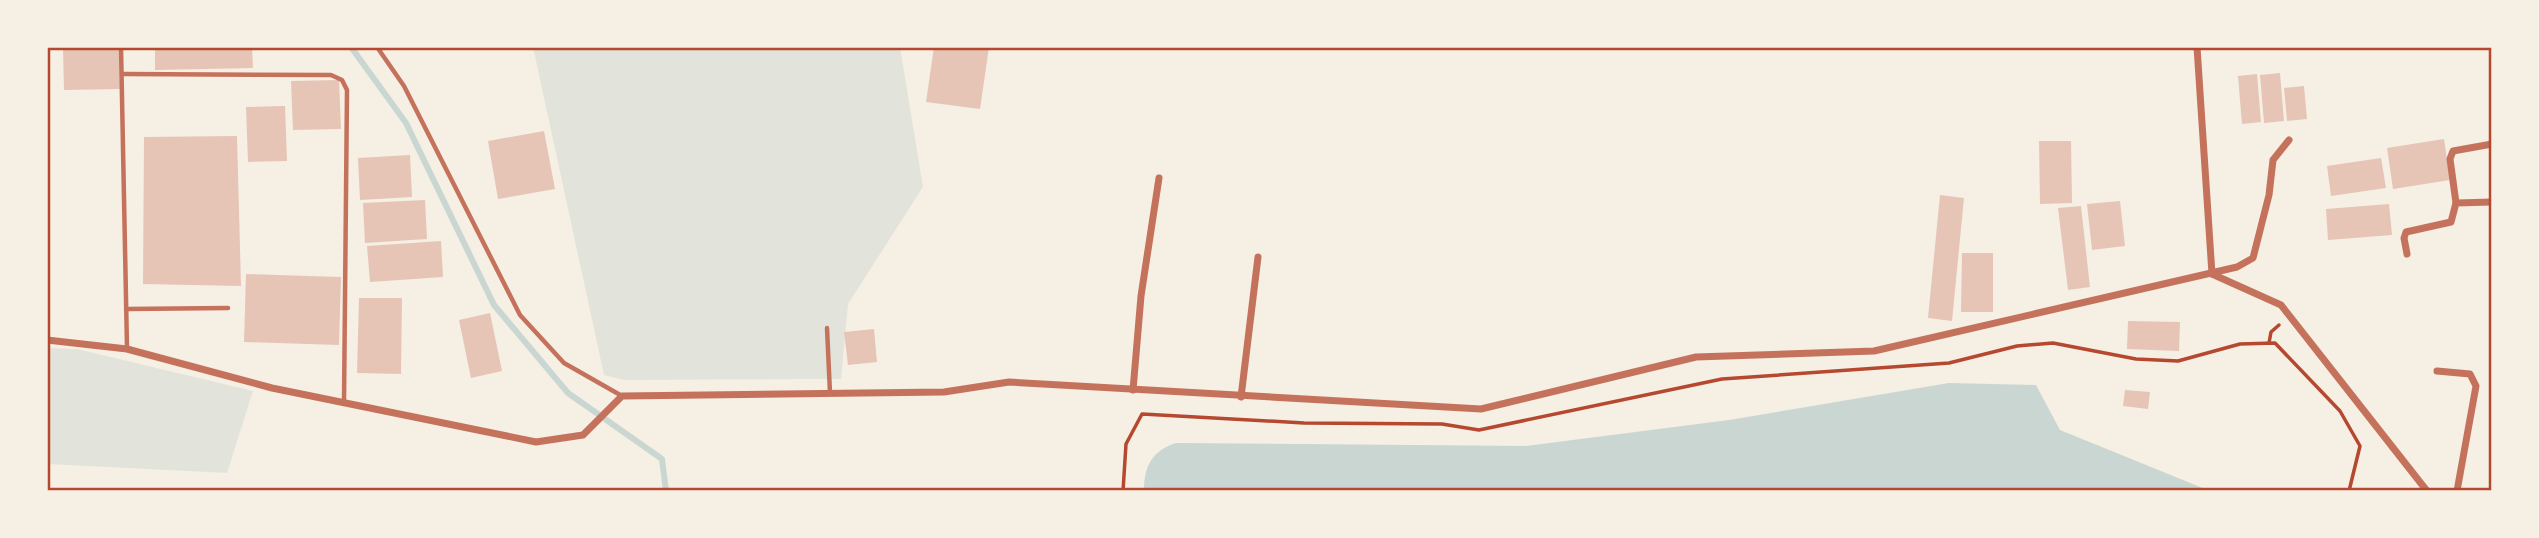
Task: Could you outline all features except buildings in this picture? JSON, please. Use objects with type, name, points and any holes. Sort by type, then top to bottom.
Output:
[{"type":"street","points":[[2197,47],[2214,265],[2212,274]]},
{"type":"street","points":[[47,340],[127,349],[272,388],[536,442],[583,435],[622,396],[944,392],[1009,382],[1481,410],[1696,357],[1874,351],[2237,267],[2253,258],[2269,195],[2273,160],[2289,140]]},
{"type":"street","points":[[2407,254],[2403,238],[2406,232],[2451,222],[2456,203],[2449,159],[2453,151],[2492,144]]},
{"type":"street","points":[[1133,390],[1141,296],[1159,178]]},
{"type":"street","points":[[2456,203],[2492,202]]},
{"type":"street","points":[[1241,397],[1258,257]]},
{"type":"street","points":[[2212,274],[2281,305],[2427,491]]},
{"type":"street","points":[[2437,371],[2470,374],[2476,386],[2457,491]]},
{"type":"lane","points":[[121,47],[127,349]]},
{"type":"lane","points":[[377,47],[404,86],[520,315],[564,363],[622,396]]},
{"type":"lane","points":[[122,74],[331,75],[342,79],[347,90],[344,403]]},
{"type":"lane","points":[[126,309],[228,308]]},
{"type":"lane","points":[[827,328],[830,393]]},
{"type":"path","points":[[2269,343],[2271,332],[2290,316]]},
{"type":"path","points":[[1123,491],[1126,444],[1142,414],[1304,423],[1442,424],[1479,430],[1722,379],[1949,363],[2017,346],[2053,343],[2136,359],[2178,361],[2240,344],[2275,343],[2340,411],[2360,446],[2349,491]]},
{"type":"shaded area","points":[[533,47],[900,47],[923,187],[848,304],[841,379],[624,380],[604,375]]},
{"type":"shaded area","points":[[47,348],[77,349],[253,391],[227,473],[47,464]]},
{"type":"shaded area","points":[[1949,383],[2036,385],[2060,430],[2210,491],[1144,491],[1148,467],[1155,455],[1176,443],[1526,446],[1729,420]]},
{"type":"waterway","points":[[351,47],[406,123],[494,305],[568,393],[662,459],[666,491]]}]
